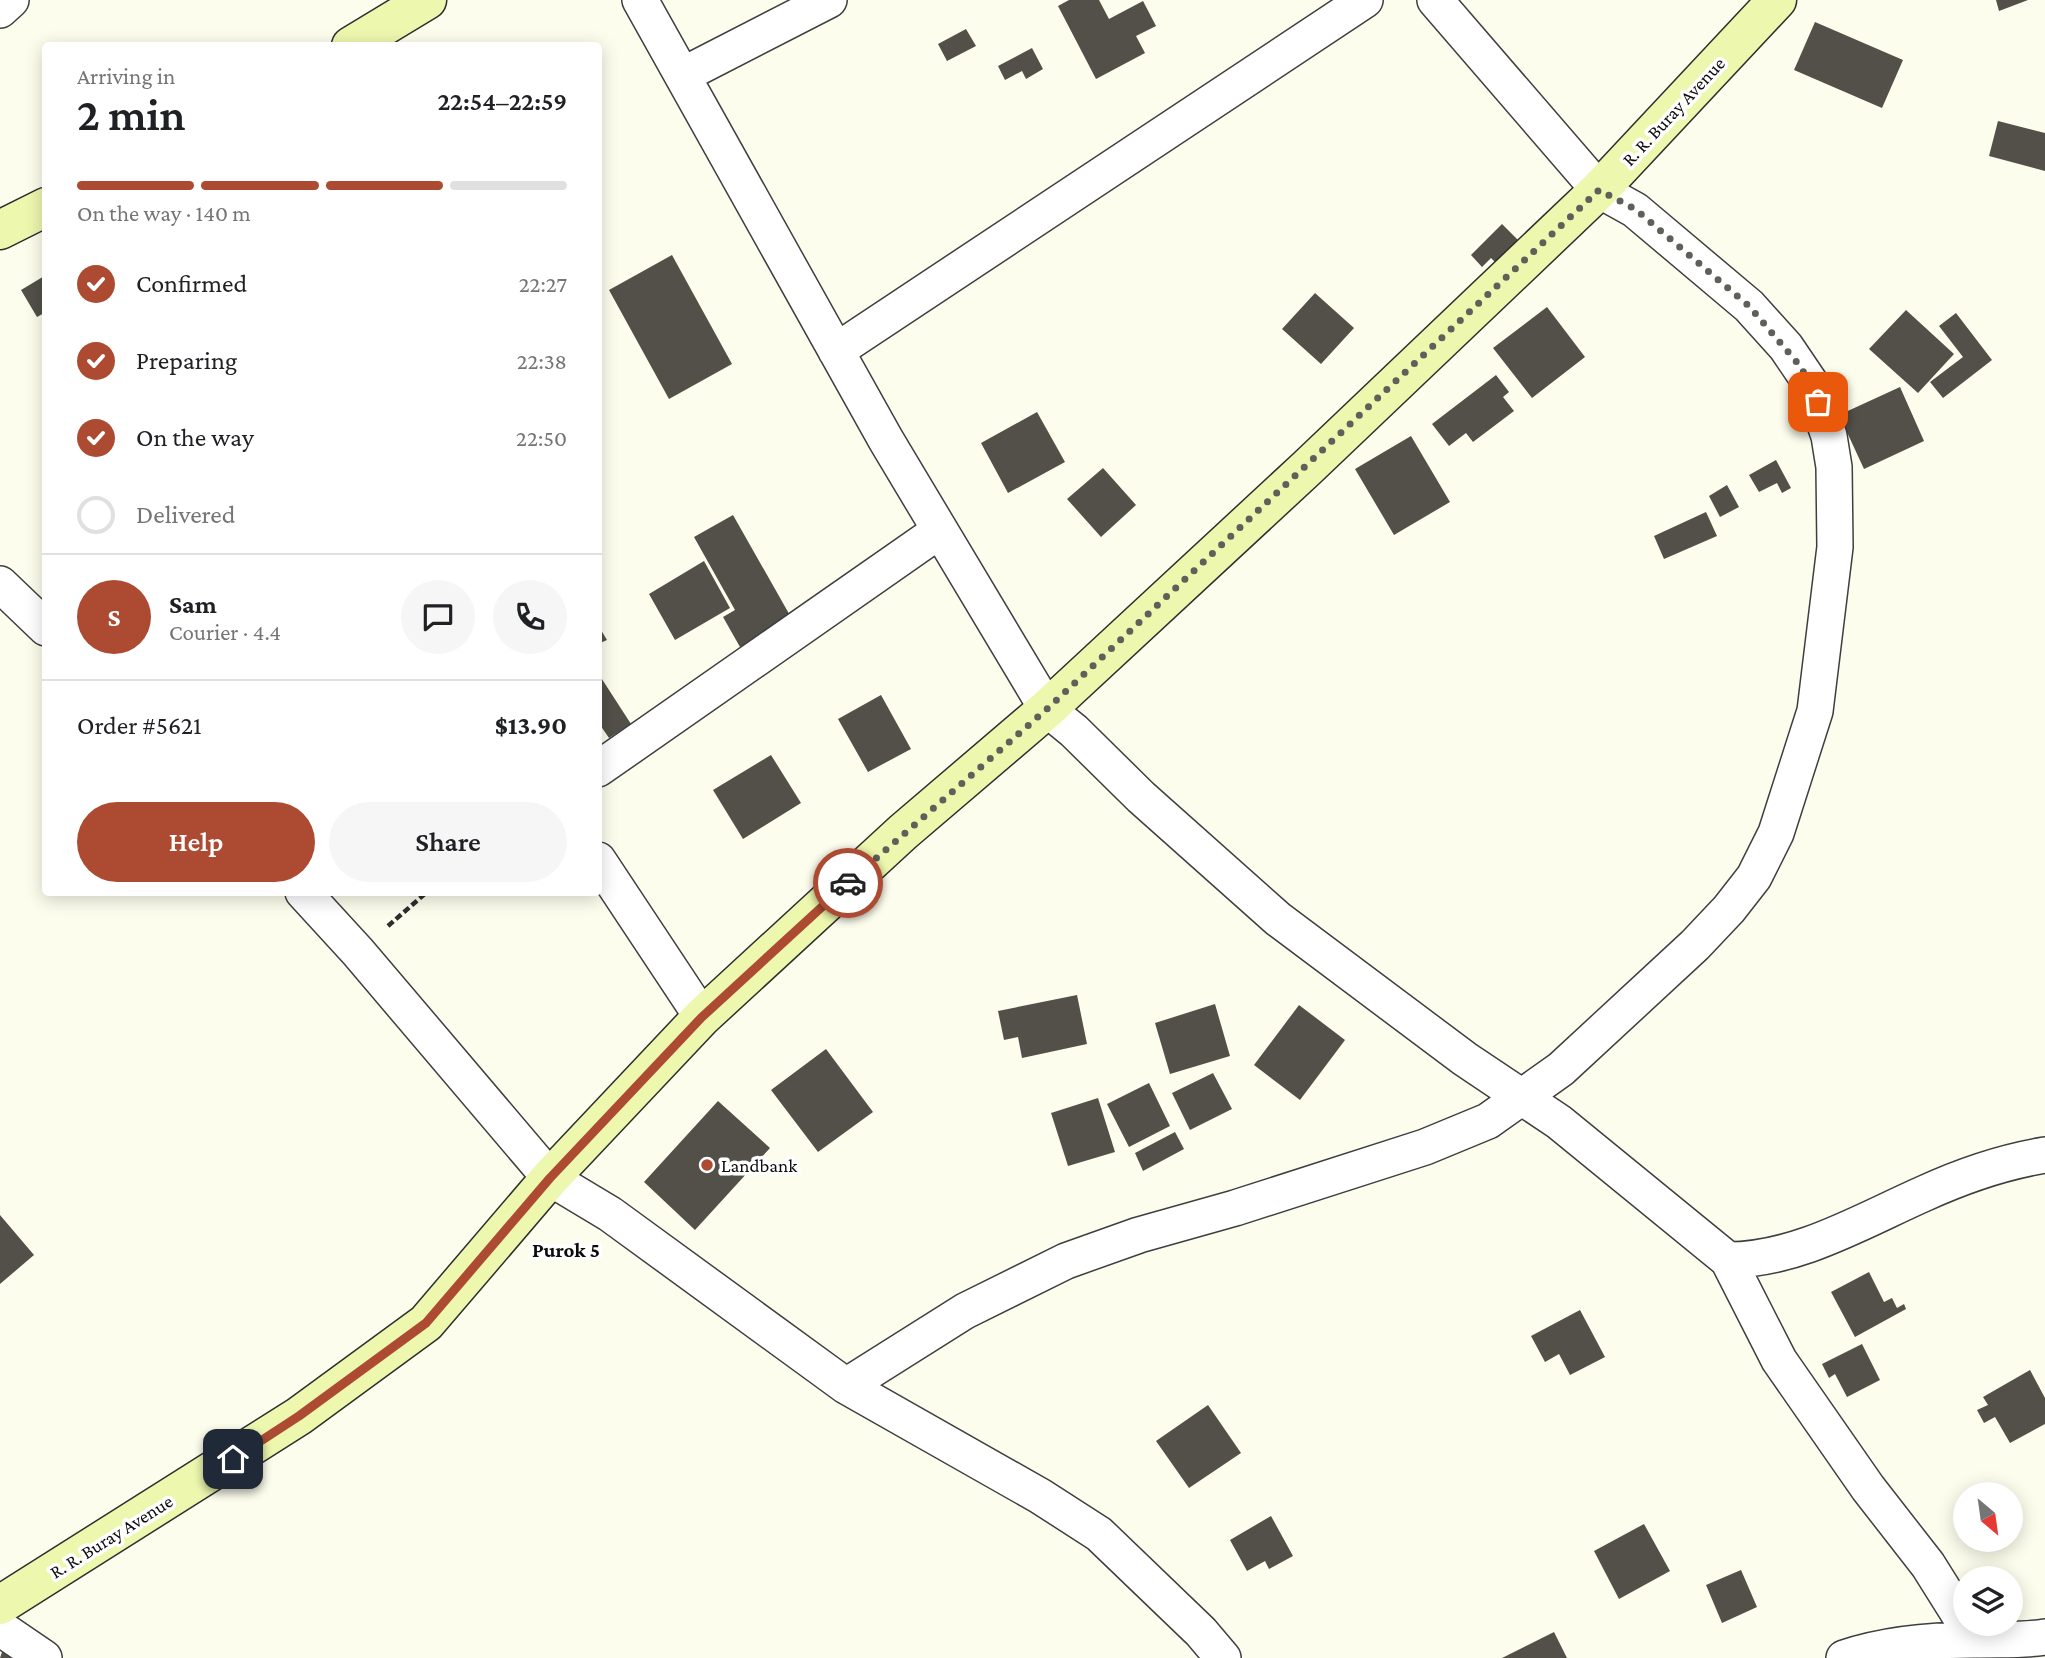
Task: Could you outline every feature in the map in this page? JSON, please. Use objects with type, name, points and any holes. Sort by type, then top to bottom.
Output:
[{"type":"street","points":[[0,10],[11,0]]},
{"type":"street","points":[[358,42],[427,0]]},
{"type":"street","points":[[640,0],[939,531],[1047,709],[1278,919],[1403,1014],[1559,1122],[1727,1260],[1779,1360],[1868,1488],[1928,1565],[1953,1604]]},
{"type":"street","points":[[682,75],[829,0]]},
{"type":"street","points":[[836,351],[1364,0]]},
{"type":"street","points":[[846,1386],[965,1311],[1066,1261],[1139,1235],[1247,1205],[1437,1142],[1488,1121],[1523,1099],[1596,1038],[1695,945],[1754,877],[1776,833],[1815,711],[1835,547],[1834,467],[1829,436],[1811,384],[1801,367],[1749,306],[1635,209],[1599,190],[1435,0]]},
{"type":"street","name":"R. R. Buray Avenue","points":[[0,1605],[299,1416],[426,1323],[550,1178],[702,1017],[903,832],[1047,709],[1599,190],[1777,0]]},
{"type":"street","points":[[0,230],[42,209]]},
{"type":"street","points":[[602,766],[939,531]]},
{"type":"street","points":[[0,584],[42,624]]},
{"type":"street","points":[[602,866],[702,1017]]},
{"type":"street","points":[[307,896],[358,952],[550,1178],[610,1214],[846,1386],[1040,1496],[1099,1534],[1193,1623],[1223,1658]]},
{"type":"street","points":[[1727,1260],[1766,1255],[1824,1239],[1937,1188],[2018,1160],[2045,1155]]},
{"type":"street","points":[[0,1628],[44,1658]]},
{"type":"street","points":[[1844,1658],[1872,1649],[1953,1632]]},
{"type":"street","points":[[1994,1636],[2029,1646]]},
{"type":"path","points":[[358,952],[422,896]]},
{"type":"building","points":[[1069,0],[1099,0],[1109,19],[1143,1],[1156,26],[1136,36],[1145,53],[1096,79],[1058,6]]},
{"type":"building","points":[[1996,0],[2028,0],[1999,11]]},
{"type":"building","points":[[1815,22],[1903,60],[1882,108],[1794,70]]},
{"type":"building","points":[[966,29],[976,46],[947,61],[938,44]]},
{"type":"building","points":[[1032,48],[1043,69],[1026,79],[1022,71],[1005,80],[998,66]]},
{"type":"building","points":[[1998,121],[2045,133],[2045,171],[1989,156]]},
{"type":"building","points":[[1502,224],[1523,245],[1501,268],[1491,258],[1482,267],[1471,255]]},
{"type":"building","points":[[672,255],[732,364],[669,399],[609,290]]},
{"type":"building","points":[[42,277],[42,314],[37,317],[21,290]]},
{"type":"building","points":[[1315,293],[1354,328],[1321,364],[1282,329]]},
{"type":"building","points":[[1547,307],[1585,357],[1532,398],[1493,348]]},
{"type":"building","points":[[1906,310],[1954,354],[1918,393],[1869,349]]},
{"type":"building","points":[[1956,313],[1992,360],[1943,398],[1930,382],[1963,357],[1939,326]]},
{"type":"building","points":[[1496,375],[1509,392],[1503,397],[1514,411],[1473,442],[1466,433],[1449,446],[1432,424]]},
{"type":"building","points":[[1900,387],[1924,441],[1864,469],[1839,415]]},
{"type":"building","points":[[1037,412],[1065,462],[1008,493],[981,443]]},
{"type":"building","points":[[1411,436],[1450,502],[1394,535],[1355,469]]},
{"type":"building","points":[[1776,460],[1791,488],[1782,493],[1777,483],[1759,492],[1749,475]]},
{"type":"building","points":[[1103,468],[1136,505],[1101,537],[1067,499]]},
{"type":"building","points":[[1727,485],[1739,507],[1720,517],[1709,496]]},
{"type":"building","points":[[1706,512],[1717,536],[1664,559],[1654,536]]},
{"type":"building","points":[[733,515],[792,619],[740,647],[723,617],[735,610],[694,537]]},
{"type":"building","points":[[704,561],[730,608],[675,640],[649,594]]},
{"type":"building","points":[[602,679],[631,724],[609,738],[602,728]]},
{"type":"building","points":[[881,695],[911,749],[868,772],[838,719]]},
{"type":"building","points":[[771,755],[801,803],[743,839],[713,790]]},
{"type":"building","points":[[1077,995],[1087,1044],[1022,1058],[1018,1037],[1004,1040],[998,1011]]},
{"type":"building","points":[[1215,1004],[1230,1056],[1170,1074],[1155,1023]]},
{"type":"building","points":[[1299,1005],[1345,1040],[1300,1100],[1254,1065]]},
{"type":"building","points":[[826,1049],[873,1112],[818,1152],[771,1090]]},
{"type":"building","points":[[1213,1073],[1232,1109],[1190,1130],[1172,1093]]},
{"type":"building","points":[[1149,1083],[1170,1126],[1129,1147],[1107,1104]]},
{"type":"building","points":[[1098,1098],[1115,1152],[1068,1166],[1051,1113]]},
{"type":"building","name":"Landbank","points":[[718,1101],[770,1148],[695,1230],[644,1182]]},
{"type":"building","points":[[1175,1132],[1184,1149],[1143,1171],[1135,1153]]},
{"type":"building","points":[[0,1215],[34,1255],[0,1284]]},
{"type":"building","points":[[1869,1272],[1884,1302],[1892,1298],[1897,1308],[1904,1304],[1906,1309],[1855,1337],[1831,1292]]},
{"type":"building","points":[[1580,1310],[1605,1357],[1570,1375],[1559,1354],[1545,1362],[1531,1336]]},
{"type":"building","points":[[1862,1344],[1880,1380],[1847,1397],[1835,1374],[1829,1378],[1822,1364]]},
{"type":"building","points":[[2030,1370],[2045,1398],[2045,1424],[2010,1443],[1995,1417],[1984,1423],[1977,1410],[1988,1405],[1983,1397]]},
{"type":"building","points":[[1208,1405],[1241,1453],[1189,1488],[1156,1441]]},
{"type":"building","points":[[1271,1516],[1293,1556],[1269,1569],[1265,1561],[1247,1571],[1230,1540]]},
{"type":"building","points":[[1644,1524],[1670,1571],[1619,1599],[1594,1551]]},
{"type":"building","points":[[1741,1570],[1757,1607],[1722,1623],[1706,1585]]},
{"type":"building","points":[[1554,1632],[1567,1658],[1502,1658]]},
{"type":"building","points":[[3,1649],[11,1658],[0,1658]]},
{"type":"way so far","points":[[848,883],[903,832],[1047,709],[1307,468],[1599,190],[1635,209],[1749,306],[1776,334],[1801,367],[1818,402]]},
{"type":"place","name":"Landbank","points":[[707,1165]]},
{"type":"district","name":"Purok 5","points":[[566,1250]]},
{"type":"route","points":[[233,1459],[299,1416],[426,1323],[550,1178],[702,1017],[848,883]]}]
